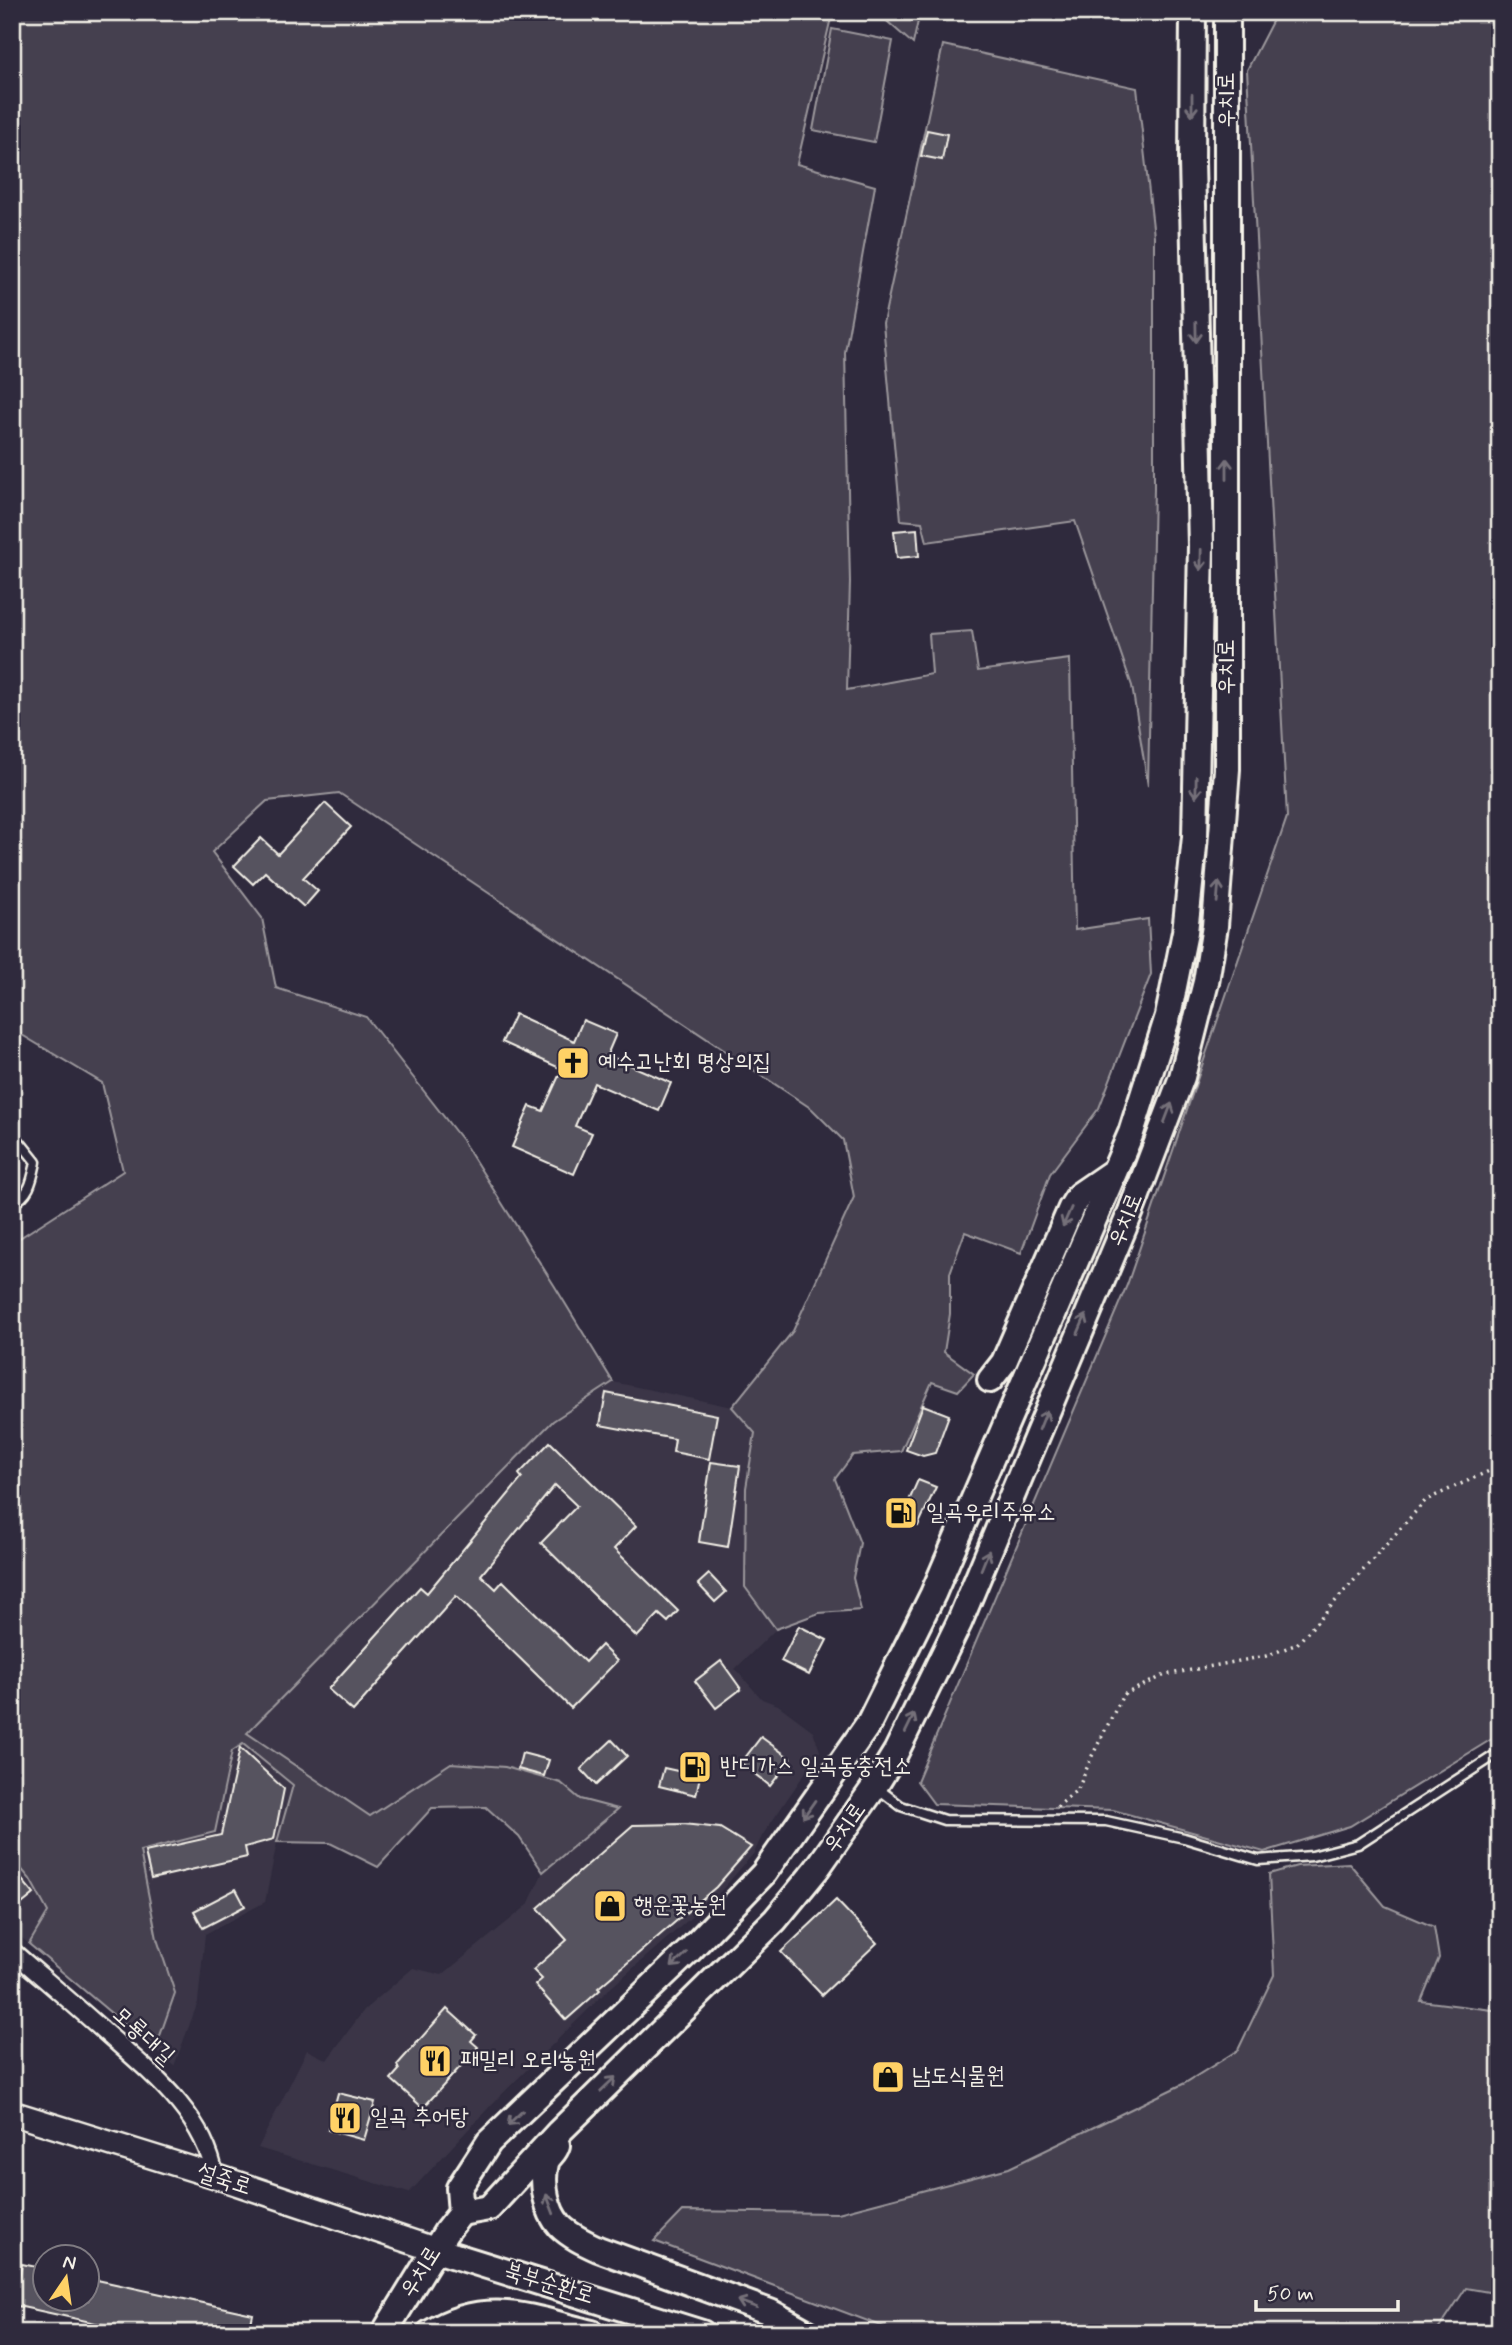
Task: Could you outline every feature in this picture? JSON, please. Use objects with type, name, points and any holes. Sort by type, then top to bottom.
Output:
[{"type":"main road","name":"우치로","points":[[384,2333],[461,2213],[458,2188],[489,2142],[689,1951],[764,1873],[869,1723],[933,1594],[1131,1133],[1168,1016],[1185,932],[1195,837],[1201,546],[1192,162],[1193,12]]},
{"type":"main road","name":"우치로","points":[[461,2213],[489,2208],[559,2132],[775,1920],[816,1870],[896,1752],[959,1623],[1130,1210],[1182,1077],[1206,982],[1215,926],[1227,769],[1227,12]]},
{"type":"main road","points":[[1193,64],[1200,60],[1208,62],[1211,70],[1211,115],[1227,134]]},
{"type":"main road","points":[[990,1380],[1004,1363],[1070,1208],[1079,1195],[1114,1171]]},
{"type":"main road","name":"설죽로","points":[[12,2113],[215,2176],[436,2250]]},
{"type":"main road","points":[[559,2132],[556,2151],[546,2160],[544,2184],[547,2202],[559,2225],[598,2249],[769,2312],[808,2333]]},
{"type":"main road","name":"북부순환로","points":[[436,2250],[702,2333]]},
{"type":"main road","points":[[430,2333],[463,2317],[483,2312],[504,2312],[592,2333]]},
{"type":"street","name":"모룡대길","points":[[12,1951],[167,2089],[192,2120],[208,2148],[215,2176]]},
{"type":"lane","points":[[12,1132],[36,1162],[31,1186],[21,1200],[12,1205]]},
{"type":"lane","points":[[874,1786],[901,1806],[944,1820],[1106,1821],[1184,1838],[1258,1860],[1312,1856],[1358,1844],[1500,1752]]},
{"type":"path","points":[[1040,1821],[1078,1789],[1123,1696],[1165,1675],[1266,1656],[1297,1644],[1426,1500],[1500,1466]]},
{"type":"shaded area","points":[[12,12],[841,12],[830,22],[797,164],[875,186],[845,352],[850,582],[847,690],[932,674],[929,634],[972,631],[978,671],[1070,659],[1075,930],[1148,919],[1151,974],[1099,1108],[1050,1174],[1021,1253],[965,1232],[950,1273],[950,1314],[944,1352],[974,1374],[958,1391],[932,1382],[901,1451],[853,1455],[835,1479],[860,1543],[853,1578],[861,1610],[819,1613],[776,1629],[745,1587],[746,1488],[755,1433],[732,1407],[793,1331],[854,1197],[843,1140],[812,1109],[339,793],[267,801],[212,852],[262,918],[276,988],[366,1017],[462,1140],[613,1382],[553,1421],[247,1733],[370,1816],[451,1763],[505,1767],[561,1783],[580,1799],[618,1809],[543,1872],[519,1837],[486,1807],[432,1808],[378,1867],[330,1843],[277,1842],[293,1785],[243,1744],[232,1751],[215,1832],[140,1851],[157,1939],[175,1993],[155,2050],[29,1944],[48,1912],[30,1879],[12,1858],[12,1243],[123,1171],[102,1083],[12,1029]]},
{"type":"shaded area","points":[[866,12],[920,12],[913,44],[881,16]]},
{"type":"shaded area","points":[[1277,12],[1500,12],[1500,1734],[1350,1826],[1264,1852],[1113,1810],[934,1804],[917,1781],[1127,1285],[1287,817],[1247,70]]},
{"type":"shaded area","points":[[832,29],[893,41],[874,142],[813,130]]},
{"type":"shaded area","points":[[943,45],[1137,88],[1154,236],[1154,489],[1148,786],[1132,686],[1075,521],[927,542],[922,522],[901,520],[883,323]]},
{"type":"shaded area","points":[[613,1382],[732,1407],[755,1433],[746,1488],[745,1587],[776,1629],[735,1669],[762,1699],[778,1705],[813,1731],[820,1751],[762,1836],[754,1853],[720,1892],[607,1991],[493,2103],[409,2193],[258,2148],[307,2050],[327,2060],[364,2010],[413,1968],[442,1975],[528,1905],[543,1872],[618,1809],[580,1799],[561,1783],[505,1767],[451,1763],[370,1816],[247,1733],[553,1421]]},
{"type":"shaded area","points":[[243,1744],[293,1785],[277,1842],[265,1902],[205,1934],[198,2002],[174,2066],[155,2050],[174,1993],[157,1940],[140,1850],[214,1832],[232,1751]]},
{"type":"shaded area","points":[[12,1858],[30,1879],[48,1912],[29,1944],[12,1929]]},
{"type":"shaded area","points":[[1349,1863],[1385,1906],[1434,1927],[1439,1958],[1421,2001],[1500,2011],[1500,2294],[1466,2288],[1436,2333],[900,2333],[654,2241],[683,2211],[838,2213],[1009,2168],[1185,2083],[1238,2050],[1274,1975],[1269,1874],[1297,1866]]},
{"type":"building","points":[[927,130],[947,134],[942,160],[921,156]]},
{"type":"building","points":[[917,529],[919,556],[897,558],[894,531]]},
{"type":"building","points":[[325,803],[351,827],[303,878],[318,891],[304,907],[265,872],[253,884],[234,866],[261,838],[278,854]]},
{"type":"building","points":[[515,1014],[574,1041],[583,1020],[616,1034],[607,1055],[671,1083],[659,1111],[594,1083],[575,1126],[592,1133],[574,1174],[512,1147],[530,1106],[543,1111],[562,1069],[502,1042]]},
{"type":"building","points":[[606,1393],[717,1415],[709,1459],[673,1452],[675,1439],[600,1425]]},
{"type":"building","points":[[923,1405],[949,1415],[935,1453],[923,1456],[906,1450]]},
{"type":"building","points":[[550,1442],[636,1526],[614,1549],[678,1611],[668,1622],[659,1614],[637,1637],[541,1543],[577,1506],[555,1485],[481,1575],[496,1589],[503,1581],[585,1662],[601,1645],[617,1661],[571,1708],[456,1596],[353,1711],[328,1689],[420,1587],[427,1593],[522,1478],[519,1474]]},
{"type":"building","points":[[711,1462],[740,1466],[728,1547],[699,1542]]},
{"type":"building","points":[[918,1480],[936,1487],[918,1526],[901,1519]]},
{"type":"building","points":[[709,1574],[726,1592],[715,1602],[698,1584]]},
{"type":"building","points":[[799,1626],[827,1640],[809,1675],[781,1661]]},
{"type":"building","points":[[721,1661],[741,1689],[716,1708],[695,1681]]},
{"type":"building","points":[[761,1737],[791,1759],[770,1786],[741,1763]]},
{"type":"building","points":[[612,1740],[627,1756],[596,1785],[581,1769]]},
{"type":"building","points":[[240,1748],[284,1789],[274,1839],[245,1847],[247,1857],[151,1879],[145,1852],[221,1835]]},
{"type":"building","points":[[522,1753],[549,1760],[544,1776],[518,1769]]},
{"type":"building","points":[[664,1768],[700,1776],[696,1795],[659,1786]]},
{"type":"building","points":[[683,1824],[720,1828],[751,1847],[716,1887],[598,1988],[600,1990],[566,2020],[535,1985],[542,1979],[533,1970],[567,1940],[538,1908],[633,1825]]},
{"type":"building","points":[[12,1868],[34,1894],[12,1912]]},
{"type":"building","points":[[236,1889],[245,1906],[203,1928],[194,1911]]},
{"type":"building","points":[[836,1900],[877,1943],[822,1995],[781,1952]]},
{"type":"building","points":[[447,2009],[476,2035],[471,2041],[478,2047],[423,2108],[391,2079],[399,2070],[397,2065]]},
{"type":"building","points":[[338,2093],[375,2102],[364,2140],[328,2130]]},
{"type":"building","points":[[22,2264],[32,2266],[32,2309],[13,2305]]},
{"type":"building","points":[[102,2281],[253,2314],[249,2333],[141,2333],[54,2314],[102,2314]]},
{"type":"place","name":"예수고난회 명상의집","points":[[573,1063]]},
{"type":"place","name":"일곡우리주유소","points":[[901,1513]]},
{"type":"place","name":"반디가스 일곡동충전소","points":[[695,1767]]},
{"type":"place","name":"행운꽃농원","points":[[610,1906]]},
{"type":"place","name":"패밀리 오리농원","points":[[435,2061]]},
{"type":"place","name":"남도식물원","points":[[888,2077]]},
{"type":"place","name":"일곡 추어탕","points":[[345,2118]]}]
